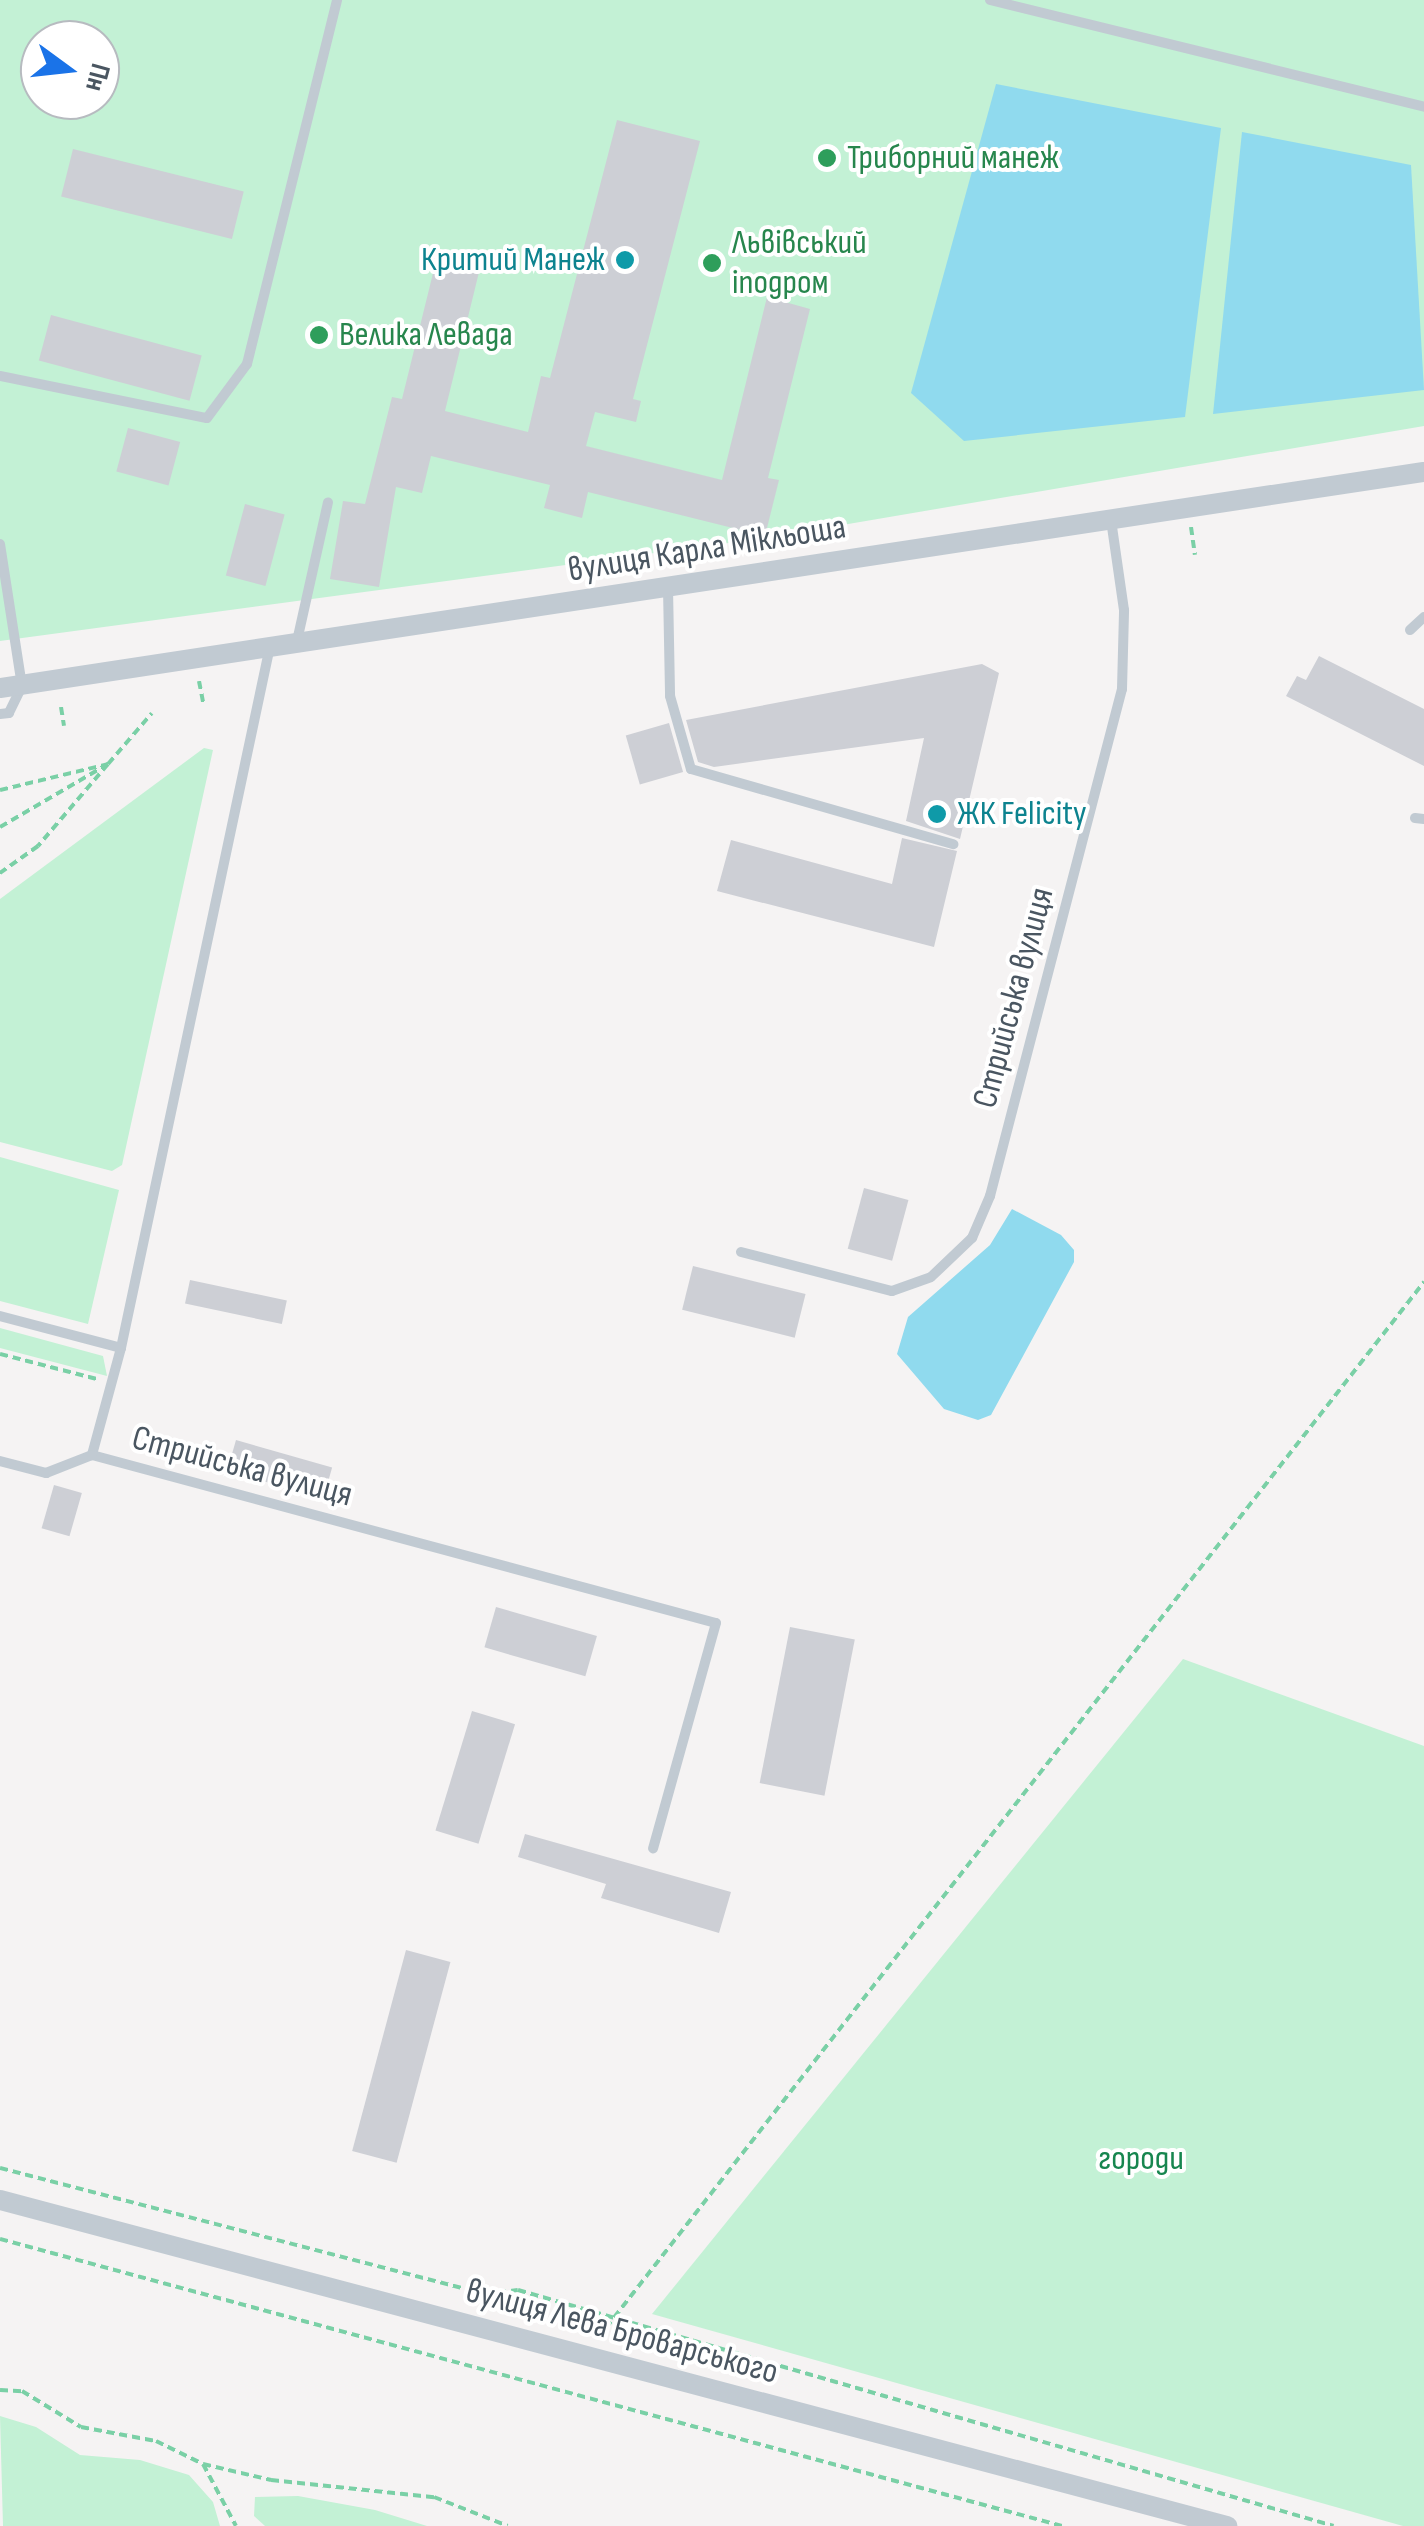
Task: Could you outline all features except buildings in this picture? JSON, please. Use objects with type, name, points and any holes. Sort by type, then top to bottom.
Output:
[{"type":"street","name":"вулиця Карла Мікльоша","points":[[0,688],[296,647],[1424,472]]},
{"type":"street","name":"вулиця Лева Броварського","points":[[0,2200],[1227,2526]]},
{"type":"lane","points":[[0,376],[207,418],[247,364],[337,0]]},
{"type":"lane","points":[[990,0],[1424,108]]},
{"type":"lane","points":[[296,647],[328,502]]},
{"type":"lane","name":"Стрийська вулиця","points":[[741,1252],[892,1291],[931,1276],[972,1238],[990,1196],[1122,689],[1124,610],[1111,519]]},
{"type":"lane","points":[[0,547],[22,686],[9,713],[0,714]]},
{"type":"lane","points":[[668,588],[670,696],[691,770],[953,844]]},
{"type":"lane","points":[[1410,630],[1424,618]]},
{"type":"lane","name":"Стрийська вулиця","points":[[269,651],[121,1348],[92,1455],[716,1622],[653,1848]]},
{"type":"lane","points":[[0,1316],[121,1348]]},
{"type":"lane","points":[[0,1461],[46,1473],[92,1455]]},
{"type":"path","points":[[1188,508],[1195,555]]},
{"type":"path","points":[[195,662],[204,706]]},
{"type":"path","points":[[61,707],[64,726]]},
{"type":"path","points":[[0,873],[38,846],[152,714]]},
{"type":"path","points":[[0,790],[108,764]]},
{"type":"path","points":[[0,827],[108,764]]},
{"type":"path","points":[[584,2356],[1424,1282]]},
{"type":"path","points":[[0,1354],[111,1383]]},
{"type":"path","points":[[0,2168],[485,2294],[518,2290],[1334,2526]]},
{"type":"path","points":[[0,2239],[1062,2526]]},
{"type":"path","points":[[0,2390],[22,2391],[81,2427],[156,2441],[203,2464],[271,2480],[434,2497],[508,2526]]},
{"type":"path","points":[[203,2464],[236,2526]]},
{"type":"green space","name":"Львівський іподром","points":[[0,0],[1424,0],[1424,426],[766,538],[0,641]]},
{"type":"green space","points":[[204,748],[213,750],[122,1165],[112,1171],[0,1142],[0,899]]},
{"type":"green space","points":[[0,1157],[119,1190],[88,1324],[0,1301]]},
{"type":"green space","points":[[0,1328],[103,1356],[107,1376],[0,1348]]},
{"type":"green space","name":"городи","points":[[1183,1659],[1424,1746],[1424,2526],[1403,2526],[652,2314]]},
{"type":"green space","points":[[0,2416],[36,2427],[80,2455],[140,2460],[189,2475],[213,2502],[220,2526],[3,2526]]},
{"type":"green space","points":[[298,2496],[375,2510],[427,2526],[265,2526],[254,2516],[255,2497]]},
{"type":"water","points":[[996,84],[1221,128],[1185,417],[964,441],[911,393]]},
{"type":"water","points":[[1242,132],[1411,165],[1424,390],[1213,414]]},
{"type":"water","points":[[1012,1209],[1061,1235],[1074,1250],[1074,1262],[991,1415],[978,1420],[944,1409],[897,1354],[908,1317],[990,1245]]},
{"type":"place","name":"Триборний манеж","points":[[827,158]]},
{"type":"place","name":"Критий Манеж","points":[[625,260]]},
{"type":"place","name":"Львівський іподром","points":[[712,263]]},
{"type":"place","name":"Велика Левада","points":[[319,335]]},
{"type":"place","name":"ЖК Felicity","points":[[937,814]]}]
